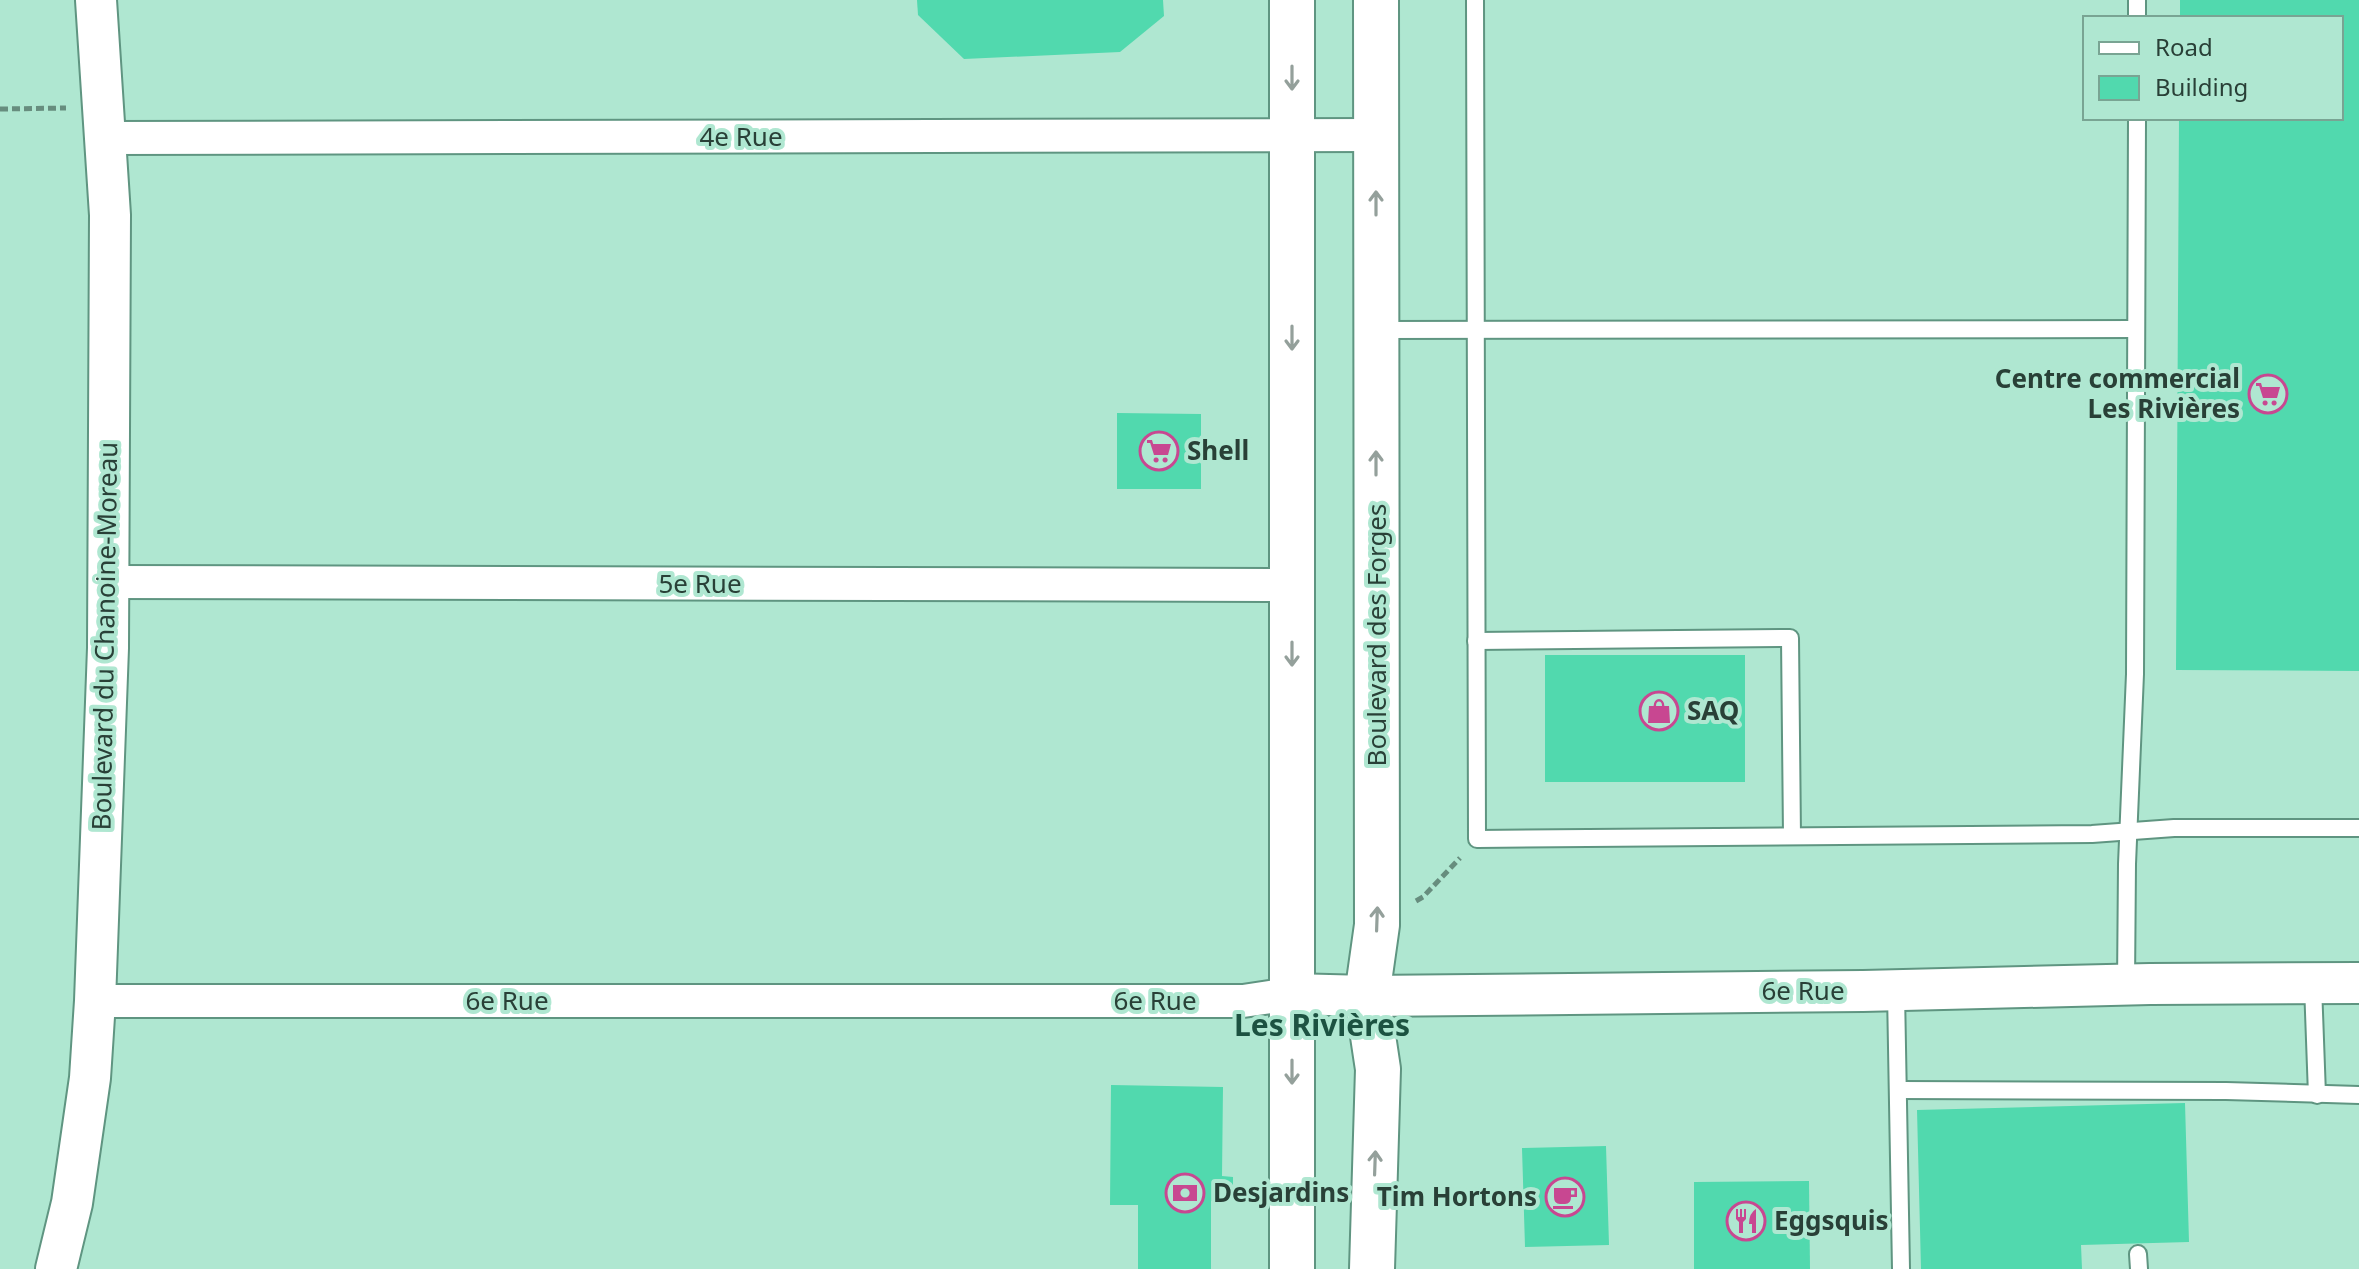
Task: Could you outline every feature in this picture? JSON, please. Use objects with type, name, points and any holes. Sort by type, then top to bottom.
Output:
[{"type":"main road","points":[[1292,0],[1292,1269]]},
{"type":"main road","name":"Boulevard des Forges","points":[[1372,1269],[1378,1069],[1367,996],[1377,925],[1376,0]]},
{"type":"street","name":"Boulevard du Chanoine-Moreau","points":[[56,1269],[72,1203],[84,1125],[95,1001],[109,582],[110,215],[96,0]]},
{"type":"street","name":"4e Rue","points":[[105,138],[1376,135]]},
{"type":"street","name":"5e Rue","points":[[109,582],[1292,585]]},
{"type":"street","name":"6e Rue","points":[[95,1001],[1243,1001],[1291,994],[1367,996],[2359,983]]},
{"type":"lane","points":[[1475,0],[1477,839],[2092,834],[2174,828],[2359,828]]},
{"type":"lane","points":[[2126,985],[2128,831],[2135,674],[2137,120]]},
{"type":"lane","points":[[1376,330],[2136,329]]},
{"type":"lane","points":[[1476,641],[1790,638],[1792,836]]},
{"type":"lane","points":[[2313,984],[2317,1095]]},
{"type":"lane","points":[[1896,990],[1901,1269]]},
{"type":"lane","points":[[1899,1090],[2226,1091],[2359,1095]]},
{"type":"path","points":[[0,109],[64,107],[105,138]]},
{"type":"path","points":[[1377,925],[1423,897],[1477,839]]},
{"type":"building","points":[[917,0],[1163,0],[1164,16],[1120,52],[964,59],[918,15]]},
{"type":"building","name":"Centre commercial Les Rivières","points":[[2180,0],[2359,0],[2359,671],[2176,670],[2179,120],[2343,120],[2343,16],[2180,16]]},
{"type":"building","name":"Shell","points":[[1117,413],[1201,414],[1201,489],[1117,489]]},
{"type":"building","points":[[1545,655],[1745,655],[1745,782],[1545,782]]},
{"type":"building","points":[[1111,1085],[1223,1087],[1222,1176],[1233,1177],[1233,1201],[1211,1201],[1211,1269],[1138,1269],[1138,1205],[1110,1205]]},
{"type":"building","points":[[2185,1103],[2189,1242],[2081,1245],[2082,1269],[1921,1269],[1917,1110]]},
{"type":"building","name":"Tim Hortons","points":[[1606,1146],[1609,1245],[1525,1247],[1522,1148]]},
{"type":"building","points":[[1809,1181],[1810,1269],[1694,1269],[1694,1182]]},
{"type":"place","name":"Centre commercial Les Rivières","points":[[2268,394]]},
{"type":"place","name":"Shell","points":[[1159,451]]},
{"type":"place","name":"SAQ","points":[[1659,711]]},
{"type":"place","name":"Desjardins","points":[[1185,1193]]},
{"type":"place","name":"Tim Hortons","points":[[1565,1197]]},
{"type":"place","name":"Eggsquis","points":[[1746,1221]]},
{"type":"district","name":"Les Rivières","points":[[1322,1026]]}]
